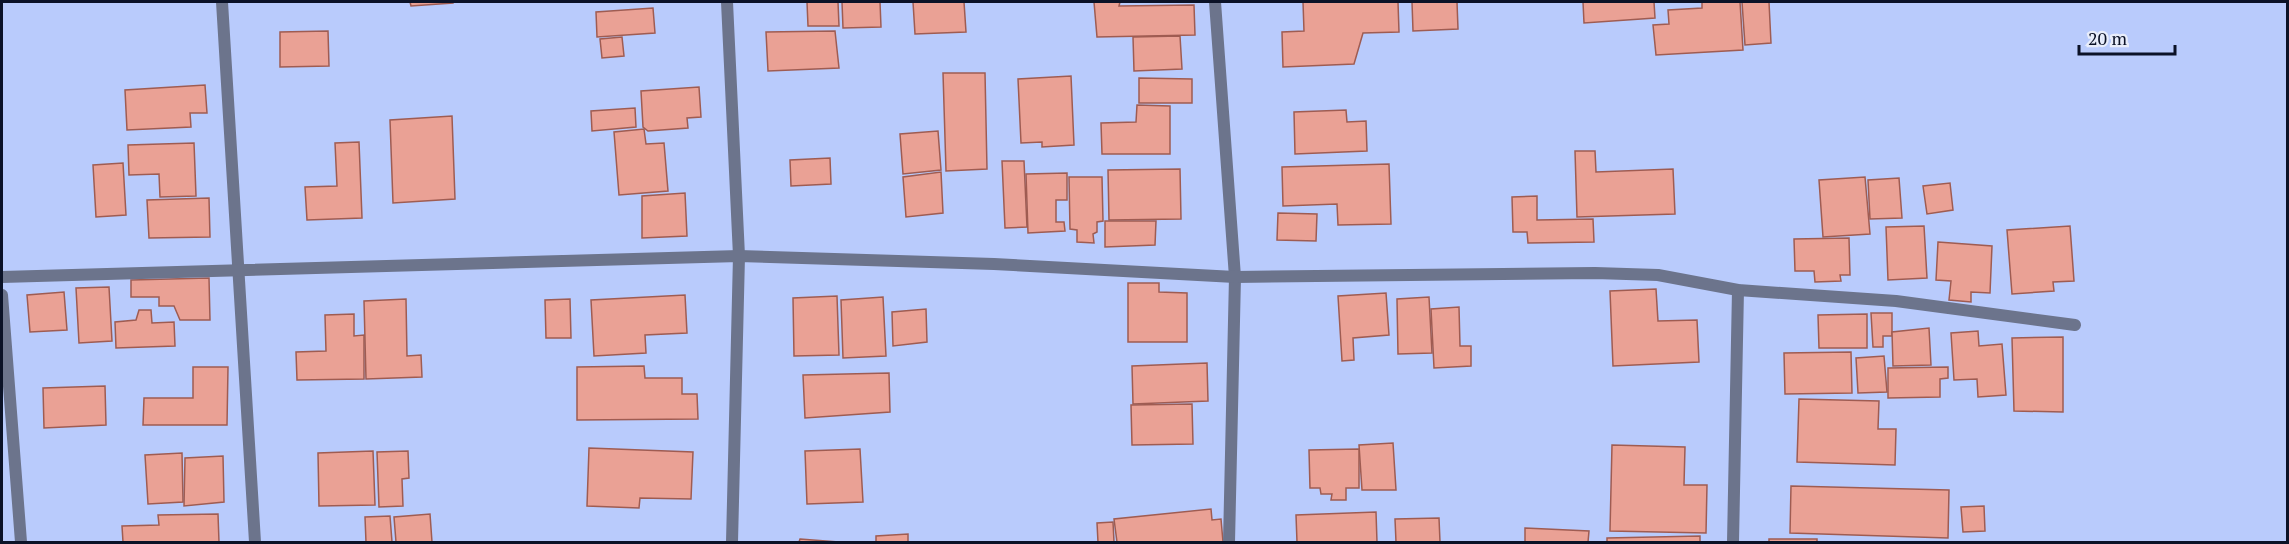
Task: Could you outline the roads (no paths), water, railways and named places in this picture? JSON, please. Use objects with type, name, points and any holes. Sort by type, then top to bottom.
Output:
[{"type":"street","points":[[222,2],[255,543]]},
{"type":"street","points":[[727,2],[739,256],[732,543]]},
{"type":"street","points":[[1215,2],[1235,277],[1229,543]]},
{"type":"street","points":[[2,277],[739,256],[1006,265],[1235,277],[1595,273],[1658,275],[1738,290],[1896,301],[2075,326]]},
{"type":"street","points":[[1733,543],[1738,290]]},
{"type":"street","points":[[2,295],[21,543]]}]
